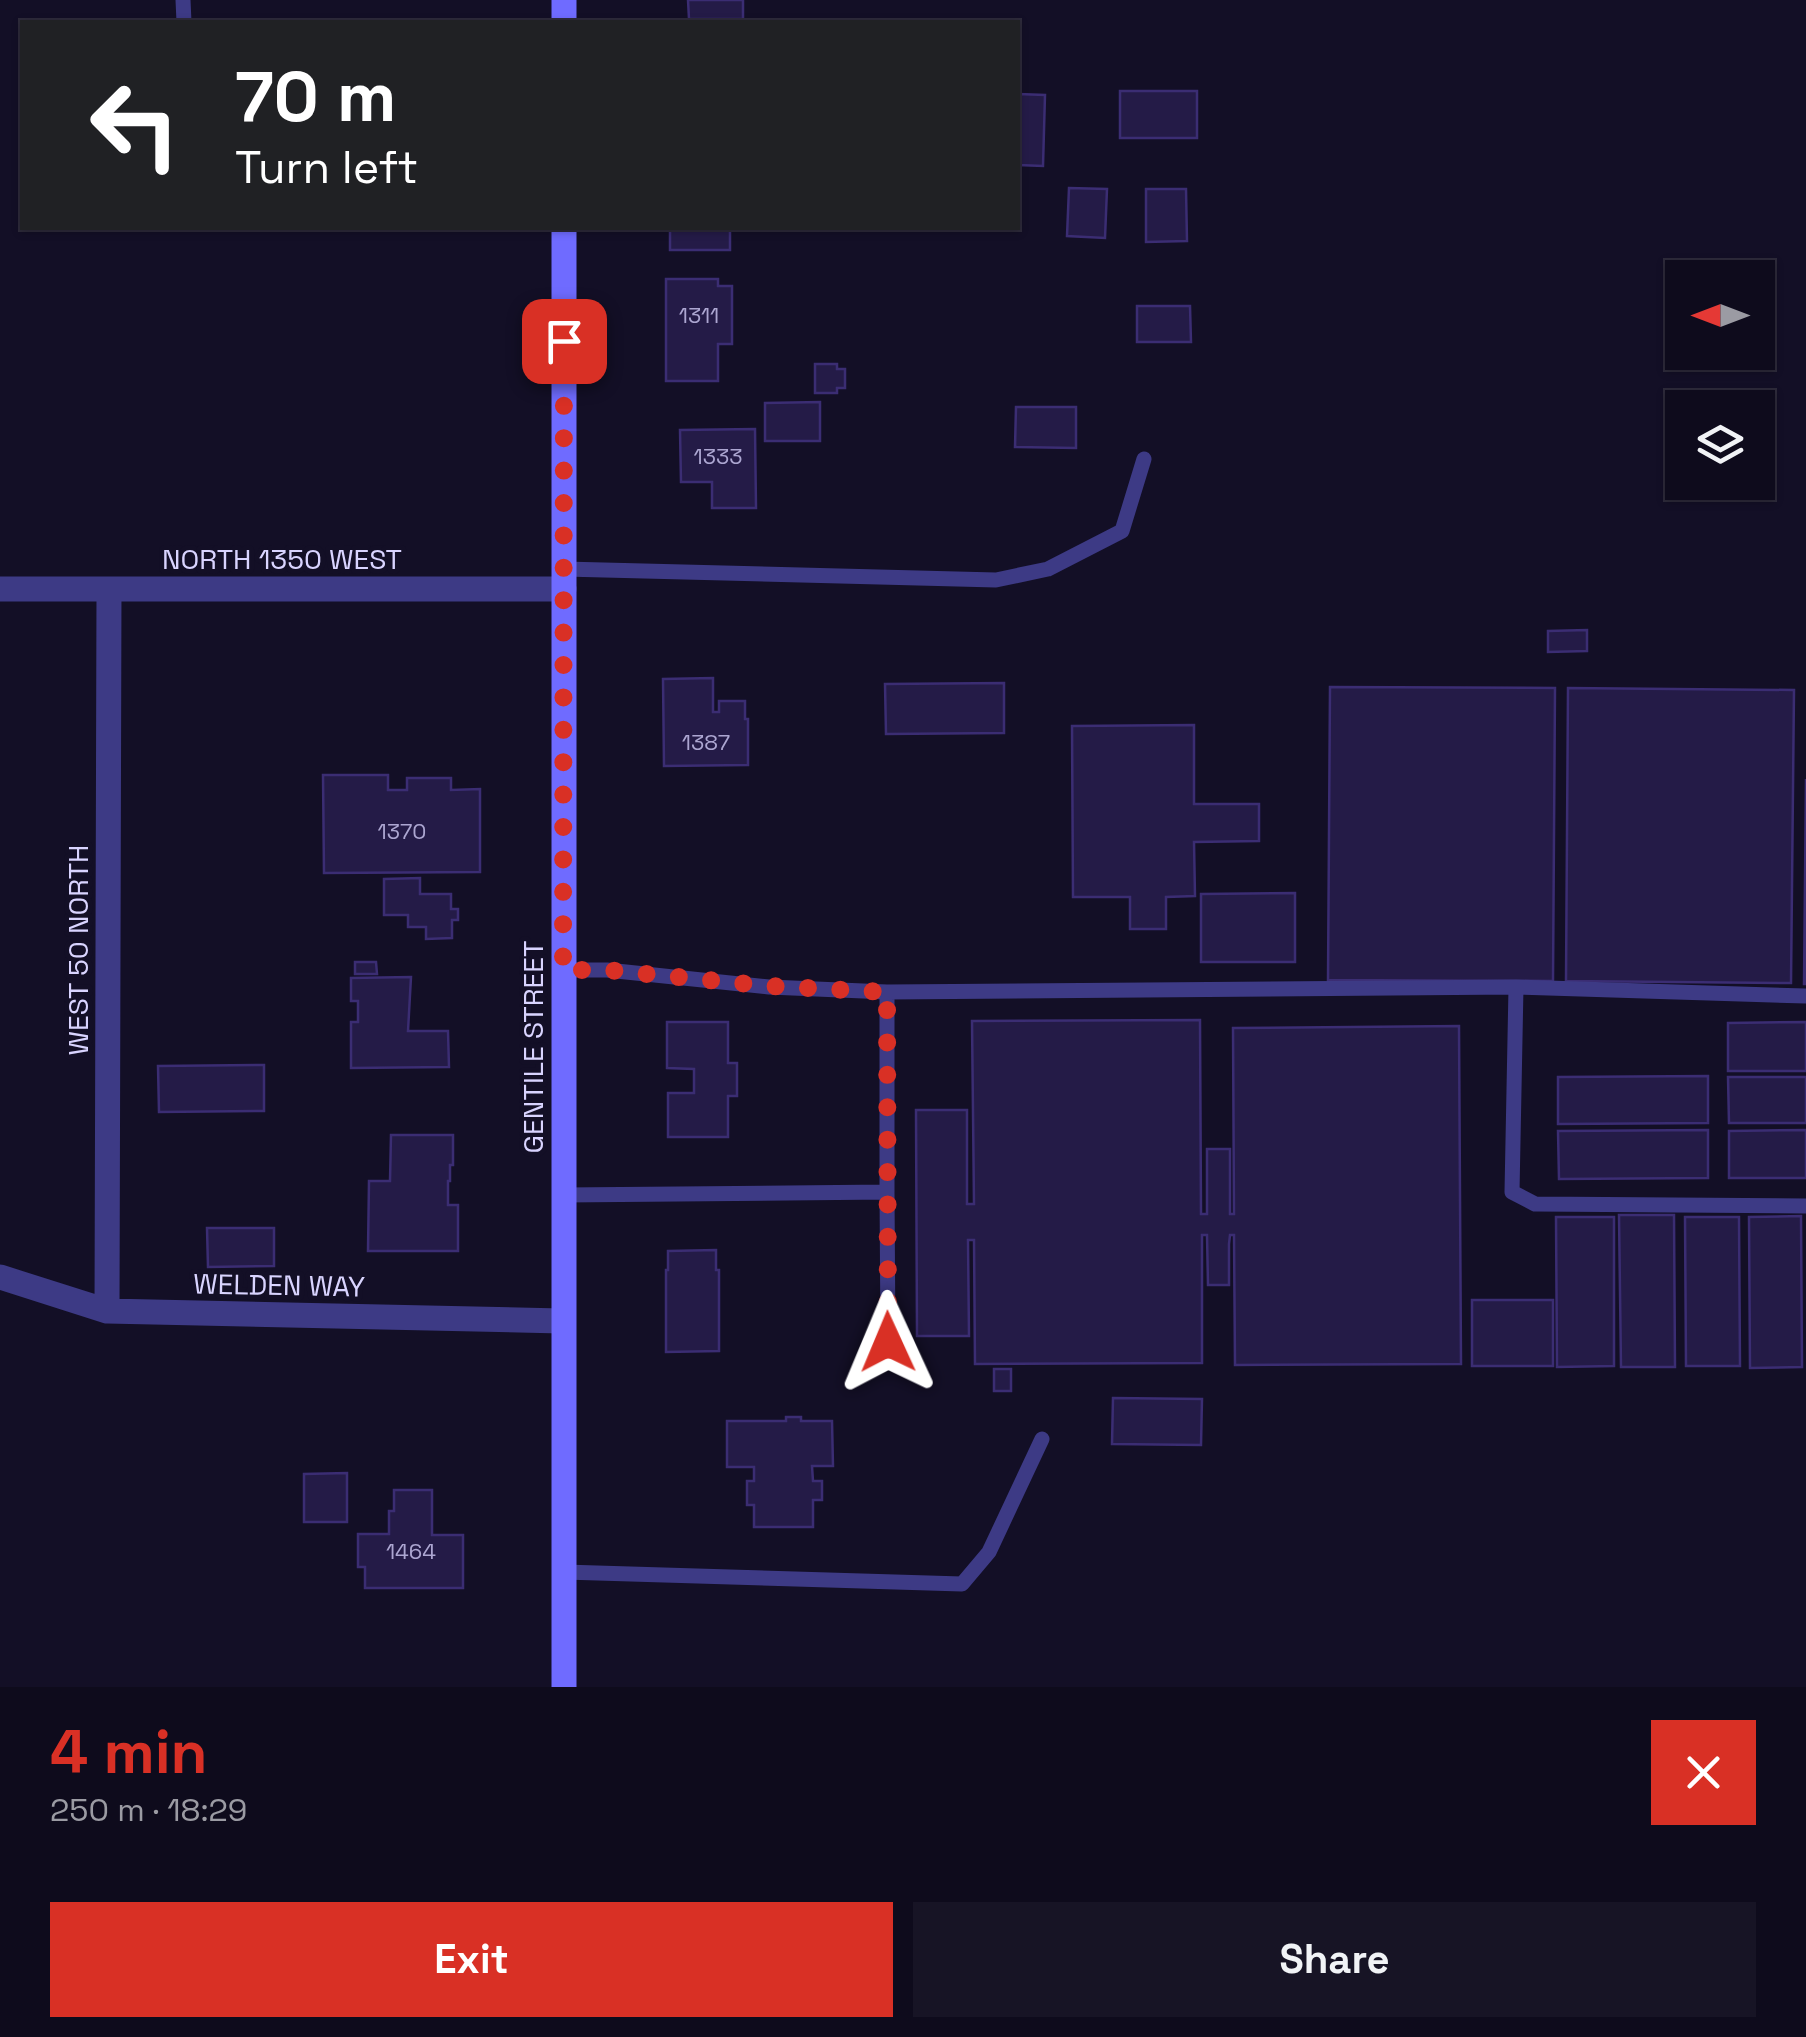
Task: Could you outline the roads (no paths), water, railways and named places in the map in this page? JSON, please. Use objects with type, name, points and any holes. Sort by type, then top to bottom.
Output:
[{"type":"main road","name":"GENTILE STREET","points":[[564,230],[564,1687]]},
{"type":"street","name":"NORTH 1350 WEST","points":[[0,590],[564,579]]},
{"type":"street","name":"WEST 50 NORTH","points":[[107,1311],[109,589]]},
{"type":"street","name":"WELDEN WAY","points":[[0,1277],[107,1311],[562,1321]]},
{"type":"lane","points":[[564,579],[996,580],[1048,569],[1122,531],[1144,459]]},
{"type":"lane","points":[[563,970],[887,992],[1516,988],[1806,996]]},
{"type":"lane","points":[[1516,988],[1512,1192],[1535,1204],[1806,1206]]},
{"type":"lane","points":[[887,992],[888,1342]]},
{"type":"lane","points":[[563,1195],[887,1192]]},
{"type":"lane","points":[[564,1572],[962,1584],[989,1552],[1042,1439]]}]
